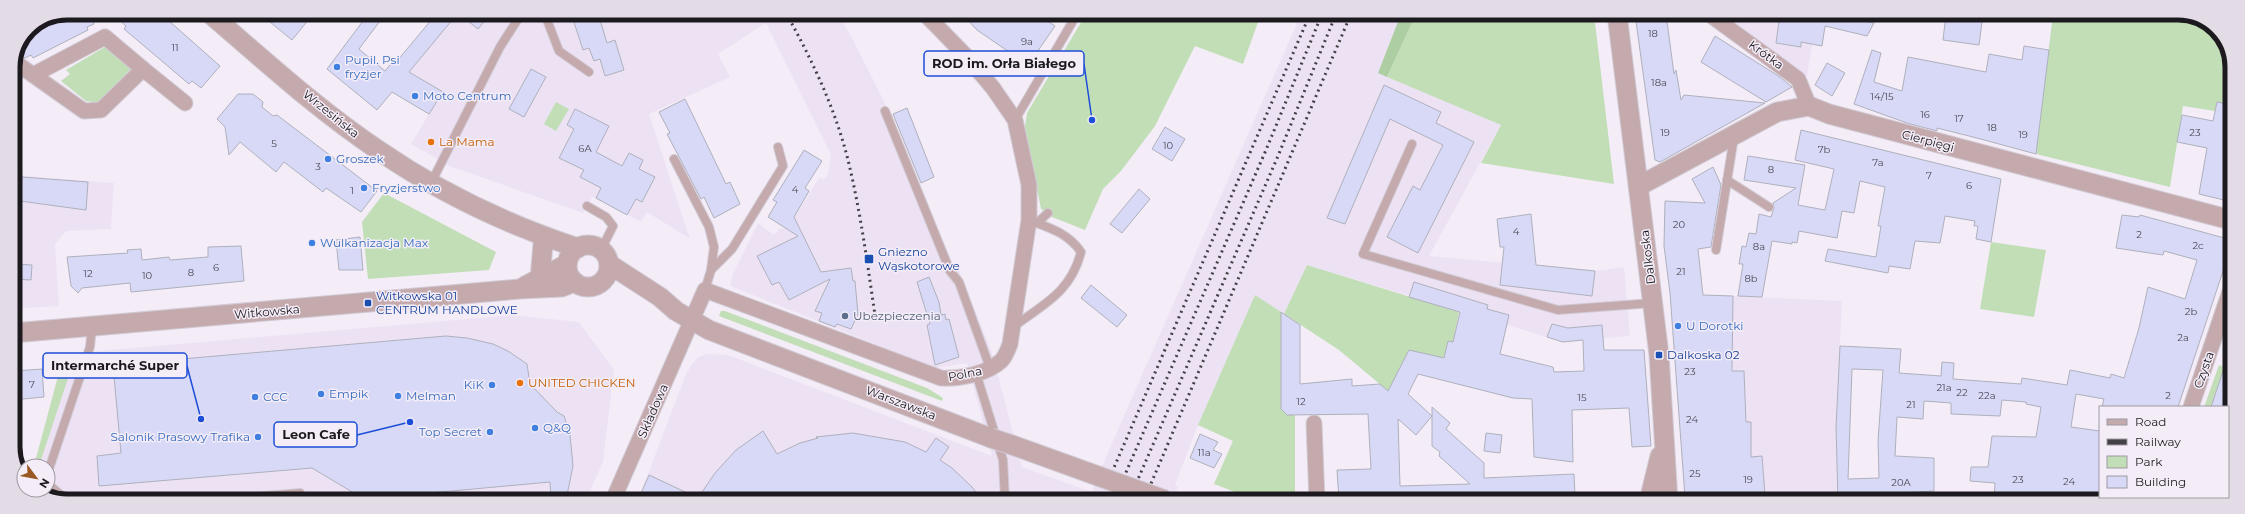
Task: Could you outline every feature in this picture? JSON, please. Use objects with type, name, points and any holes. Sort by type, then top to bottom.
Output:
[{"type":"street","name":"Wrzesińska","points":[[218,20],[356,134],[405,168],[431,183],[528,231],[578,248]]},
{"type":"street","name":"Polna","points":[[705,290],[930,376],[953,379],[983,371],[1002,360],[1006,354],[1033,222],[1029,185],[1015,120],[993,88],[965,55],[931,20]]},
{"type":"street","name":"Dalkoska","points":[[1617,20],[1639,186],[1659,355],[1668,494]]},
{"type":"street","name":"Krótka","points":[[1717,20],[1798,79],[1809,106]]},
{"type":"street","points":[[33,75],[105,37],[185,103]]},
{"type":"street","points":[[20,66],[84,111],[101,110],[143,69]]},
{"type":"street","points":[[1639,186],[1777,112],[1809,106]]},
{"type":"street","name":"Cierpięgi","points":[[1809,106],[1836,116],[2225,218]]},
{"type":"street","name":"Wrzesińska","points":[[528,231],[567,264]]},
{"type":"street","points":[[540,279],[543,244]]},
{"type":"street","points":[[594,246],[604,265],[594,286],[584,287],[575,282],[568,271],[567,264],[569,257],[578,248],[594,246]]},
{"type":"street","name":"Witkowska","points":[[520,289],[567,264]]},
{"type":"street","name":"Warszawska","points":[[604,265],[647,289],[691,320],[709,330],[1012,446],[1148,494]]},
{"type":"street","name":"Witkowska","points":[[20,332],[520,289],[562,287],[575,282]]},
{"type":"street","points":[[691,320],[705,290]]},
{"type":"street","name":"Czysta","points":[[2191,406],[2225,306]]},
{"type":"street","name":"Składowa","points":[[616,494],[661,394],[691,320]]},
{"type":"street","points":[[1314,423],[1316,494]]},
{"type":"street","points":[[1651,494],[1665,439]]},
{"type":"lane","points":[[431,183],[500,47],[517,20]]},
{"type":"lane","points":[[547,20],[559,50],[589,72]]},
{"type":"lane","points":[[1015,120],[1073,20]]},
{"type":"lane","points":[[885,111],[950,271],[959,282],[983,371],[1003,460],[1005,494]]},
{"type":"lane","points":[[1716,250],[1734,135]]},
{"type":"lane","points":[[1412,144],[1363,254],[1558,310],[1653,303]]},
{"type":"lane","points":[[711,270],[732,249],[783,166],[778,147]]},
{"type":"lane","points":[[674,159],[709,227],[714,247],[711,270],[705,290]]},
{"type":"lane","points":[[1727,180],[1769,207]]},
{"type":"lane","points":[[587,206],[606,217],[613,226],[604,265]]},
{"type":"lane","points":[[1033,222],[1048,213]]},
{"type":"lane","points":[[1012,327],[1059,294],[1072,276],[1081,252],[1074,241],[1065,234],[1033,222]]},
{"type":"lane","points":[[53,458],[90,347],[92,326]]},
{"type":"shaded area","points":[[451,20],[841,20],[889,111],[951,264],[957,265],[992,353],[1022,467],[1092,492],[1105,459],[1298,20],[1399,20],[1378,73],[1501,125],[1429,256],[1595,271],[1624,267],[1630,336],[1563,342],[1307,265],[1284,314],[1255,295],[1198,425],[1175,485],[1178,487],[1175,494],[640,494],[686,374],[698,357],[707,354],[728,355],[992,456],[967,363],[935,368],[730,286],[732,276],[758,223],[774,235],[780,228],[787,229],[819,178],[825,179],[828,173],[831,155],[766,23],[718,54],[730,77],[649,114],[690,239],[647,212],[641,222],[592,197],[583,213],[452,167],[411,144],[429,114],[392,92]]},
{"type":"shaded area","points":[[1729,20],[1816,20],[1807,76]]},
{"type":"shaded area","points":[[20,176],[114,183],[111,229],[66,231],[55,244],[59,306],[20,309]]},
{"type":"shaded area","points":[[1733,296],[1842,301],[1838,385],[1838,494],[1732,494]]},
{"type":"shaded area","points":[[512,315],[579,322],[614,370],[603,462],[589,494],[67,494],[56,492],[56,458],[36,458],[64,354]]},
{"type":"green space","points":[[1082,20],[1259,20],[1243,64],[1195,46],[1155,126],[1121,171],[1103,189],[1085,230],[1052,217],[1041,209],[1025,127],[1027,113]]},
{"type":"green space","points":[[1399,20],[1413,20],[1387,77],[1378,73]]},
{"type":"green space","points":[[1413,20],[1595,20],[1614,184],[1481,163],[1501,125],[1387,77]]},
{"type":"green space","points":[[2052,20],[2187,21],[2201,26],[2213,36],[2219,44],[2225,64],[2225,105],[2217,102],[2215,111],[2183,106],[2170,187],[2036,154]]},
{"type":"green space","points":[[105,47],[132,68],[98,103],[86,101],[61,81],[70,74],[66,70]]},
{"type":"green space","points":[[556,102],[569,109],[556,131],[544,124]]},
{"type":"green space","points":[[384,193],[496,252],[489,270],[368,279],[362,222]]},
{"type":"green space","points":[[1991,242],[2046,250],[2034,317],[1980,309]]},
{"type":"green space","points":[[1307,265],[1459,312],[1453,342],[1448,341],[1444,358],[1409,350],[1388,391],[1339,350],[1284,314]]},
{"type":"green space","points":[[1255,295],[1281,312],[1281,409],[1287,415],[1295,415],[1295,494],[1240,494],[1214,484],[1233,441],[1198,425]]},
{"type":"green space","points":[[721,311],[725,311],[927,388],[943,398],[942,401],[719,316]]},
{"type":"green space","points":[[64,354],[70,354],[71,369],[42,458],[36,458]]},
{"type":"green space","points":[[2219,365],[2224,367],[2211,406],[2204,406]]},
{"type":"building","points":[[92,20],[94,24],[87,27],[88,30],[33,58],[31,55],[25,58],[22,55],[28,41],[41,28],[58,21]]},
{"type":"building","points":[[119,20],[168,20],[220,66],[201,88],[192,81],[189,84],[124,29],[126,26]]},
{"type":"building","points":[[268,20],[308,20],[292,40]]},
{"type":"building","points":[[364,20],[381,20],[359,49],[385,71],[395,59],[397,61],[431,20],[452,20],[409,72],[443,92],[429,114],[392,92],[377,110],[327,69]]},
{"type":"building","points":[[467,20],[485,20],[478,29]]},
{"type":"building","points":[[573,20],[600,20],[607,43],[615,40],[624,70],[605,76],[600,59],[594,61],[589,48],[583,50]]},
{"type":"building","points":[[968,20],[1046,20],[1055,26],[1022,74],[1012,54],[977,30]]},
{"type":"building","points":[[1636,20],[1667,20],[1674,74],[1676,70],[1681,100],[1684,95],[1765,103],[1660,162],[1655,160]]},
{"type":"building","points":[[1779,20],[1860,20],[1874,23],[1867,36],[1825,26],[1822,46],[1801,42],[1801,47],[1776,43]]},
{"type":"building","points":[[1945,20],[1982,20],[1979,45],[1943,40]]},
{"type":"building","points":[[1715,36],[1780,77],[1792,87],[1766,102],[1701,62]]},
{"type":"building","points":[[2024,46],[2049,50],[2036,154],[1937,128],[1937,131],[1907,123],[1854,104],[1872,50],[1881,53],[1874,82],[1902,91],[1908,57],[1986,72],[1989,54],[2022,60]]},
{"type":"building","points":[[1827,63],[1845,73],[1832,96],[1815,85]]},
{"type":"building","points":[[531,69],[546,77],[524,117],[509,109]]},
{"type":"building","points":[[1384,85],[1441,112],[1436,123],[1474,142],[1418,253],[1387,237],[1413,186],[1420,190],[1443,145],[1390,119],[1345,224],[1327,218]]},
{"type":"building","points":[[238,94],[253,94],[263,102],[262,107],[273,116],[277,115],[377,191],[361,212],[326,188],[323,192],[284,162],[276,172],[240,142],[229,155],[225,127],[217,119]]},
{"type":"building","points":[[685,99],[726,184],[730,182],[740,204],[714,218],[704,197],[701,199],[667,134],[670,133],[659,112]]},
{"type":"building","points":[[2217,102],[2225,104],[2225,200],[2199,194],[2207,148],[2177,142],[2182,115],[2213,121]]},
{"type":"building","points":[[907,108],[934,177],[921,183],[893,114]]},
{"type":"building","points":[[575,109],[609,126],[596,152],[622,166],[629,153],[643,160],[639,169],[655,177],[642,202],[636,199],[627,215],[596,198],[601,188],[580,177],[584,170],[559,158],[574,129],[567,125]]},
{"type":"building","points":[[1165,127],[1185,139],[1172,161],[1152,149]]},
{"type":"building","points":[[1801,130],[2001,179],[1991,242],[1976,239],[1978,226],[1974,226],[1975,221],[1945,216],[1940,243],[1915,241],[1910,269],[1889,266],[1888,273],[1825,261],[1828,249],[1876,257],[1881,226],[1878,226],[1885,187],[1860,181],[1854,213],[1842,211],[1837,238],[1799,231],[1797,243],[1792,242],[1792,244],[1772,241],[1762,297],[1738,296],[1743,264],[1739,264],[1742,246],[1746,247],[1749,233],[1756,234],[1759,214],[1771,217],[1774,208],[1773,203],[1796,188],[1744,180],[1748,156],[1805,165],[1798,205],[1825,210],[1834,169],[1795,160]]},
{"type":"building","points":[[804,150],[822,161],[805,188],[809,191],[794,217],[821,272],[851,268],[853,281],[855,281],[858,314],[851,329],[837,324],[835,327],[819,321],[822,313],[815,311],[830,279],[789,300],[779,282],[772,285],[757,256],[798,236],[768,217],[777,202],[773,200]]},
{"type":"building","points":[[1713,167],[1721,185],[1711,247],[1698,249],[1703,295],[1733,296],[1732,371],[1744,371],[1746,422],[1751,422],[1751,457],[1762,456],[1765,494],[1685,494],[1670,293],[1664,246],[1665,201],[1705,203],[1692,179]]},
{"type":"building","points":[[22,177],[88,182],[86,210],[20,201]]},
{"type":"building","points":[[1139,189],[1150,199],[1122,233],[1110,224]]},
{"type":"building","points":[[1531,214],[1536,265],[1595,271],[1592,296],[1500,285],[1504,247],[1500,247],[1497,219]]},
{"type":"building","points":[[2122,215],[2139,217],[2140,215],[2225,238],[2225,265],[2178,406],[2102,406],[2104,399],[2076,394],[2071,427],[2099,431],[2099,494],[1994,494],[1995,483],[1970,481],[1971,467],[1988,467],[1992,436],[2036,437],[2041,407],[2026,404],[2026,402],[2002,400],[2000,416],[1951,414],[1951,403],[1924,401],[1923,419],[1897,417],[1895,456],[1934,458],[1934,491],[1894,494],[1838,494],[1836,427],[1840,346],[1901,349],[1899,373],[1941,376],[1942,362],[1954,363],[1953,379],[2021,384],[2022,378],[2067,385],[2070,370],[2110,378],[2111,374],[2124,378],[2139,328],[2148,287],[2185,299],[2197,260],[2164,251],[2163,255],[2116,248]],"holes":[[[1852,369],[1883,370],[1878,441],[1879,478],[1848,479]]]},
{"type":"building","points":[[360,237],[363,270],[339,270],[336,240]]},
{"type":"building","points":[[241,246],[244,281],[131,292],[130,283],[82,288],[78,293],[71,286],[67,257],[128,253],[127,250],[141,249],[142,260],[169,257],[170,260],[208,257],[208,247]]},
{"type":"building","points":[[20,264],[32,265],[31,280],[20,279]]},
{"type":"building","points":[[929,277],[939,302],[941,315],[945,314],[946,320],[949,319],[959,357],[935,365],[927,325],[930,324],[917,282]]},
{"type":"building","points":[[1414,282],[1488,305],[1487,309],[1509,315],[1500,354],[1553,367],[1554,372],[1584,371],[1583,340],[1563,342],[1547,337],[1552,324],[1568,328],[1602,325],[1604,350],[1644,350],[1651,446],[1632,447],[1629,408],[1572,410],[1573,462],[1534,457],[1532,399],[1513,398],[1418,374],[1408,394],[1432,416],[1432,407],[1450,423],[1446,429],[1484,463],[1484,478],[1574,474],[1575,494],[1339,494],[1337,470],[1371,469],[1368,414],[1287,415],[1281,409],[1281,312],[1300,325],[1300,384],[1352,379],[1352,386],[1380,384],[1388,391],[1409,350],[1444,358],[1448,341],[1453,342],[1460,312],[1409,297]],"holes":[[[1432,416],[1432,446],[1440,452],[1439,456],[1470,484],[1400,486],[1398,419],[1416,435]]]},
{"type":"building","points":[[1091,285],[1127,315],[1117,327],[1081,298]]},
{"type":"building","points":[[446,336],[467,338],[493,344],[508,351],[527,364],[530,384],[557,412],[564,416],[570,435],[573,466],[567,494],[551,494],[550,482],[419,494],[356,494],[312,468],[99,486],[97,456],[121,453],[113,365]]},
{"type":"building","points":[[2225,365],[2225,406],[2211,406]]},
{"type":"building","points":[[42,369],[44,397],[20,399],[20,371]]},
{"type":"building","points":[[763,431],[777,454],[800,443],[818,438],[816,437],[853,433],[905,442],[926,452],[936,438],[949,447],[940,460],[952,468],[977,494],[701,494],[715,473],[736,450]]},
{"type":"building","points":[[1486,433],[1502,435],[1500,453],[1484,451]]},
{"type":"building","points":[[1200,434],[1218,442],[1213,450],[1222,454],[1214,468],[1190,458]]},
{"type":"building","points":[[649,475],[689,494],[641,494]]},
{"type":"railway","points":[[790,20],[821,83],[842,137],[852,176],[875,315]]},
{"type":"railway","points":[[1103,494],[1307,20]]},
{"type":"railway","points":[[1117,494],[1266,150],[1320,20]]},
{"type":"railway","points":[[1132,494],[1278,156],[1334,20]]},
{"type":"railway","points":[[1147,494],[1348,20]]},
{"type":"place","name":"Pupil. Psi fryzjer","points":[[337,67]]},
{"type":"place","name":"Moto Centrum","points":[[415,96]]},
{"type":"place","name":"ROD im. Orła Białego","points":[[1092,120]]},
{"type":"place","name":"La Mama","points":[[431,142]]},
{"type":"place","name":"Groszek","points":[[328,159]]},
{"type":"place","name":"Fryzjerstwo","points":[[364,188]]},
{"type":"place","name":"Wulkanizacja Max","points":[[312,243]]},
{"type":"place","name":"Gniezno Wąskotorowe","points":[[869,259]]},
{"type":"place","name":"Witkowska 01 CENTRUM HANDLOWE","points":[[368,303]]},
{"type":"place","name":"Ubezpieczenia","points":[[845,316]]},
{"type":"place","name":"U Dorotki","points":[[1678,326]]},
{"type":"place","name":"Dalkoska 02","points":[[1659,355]]},
{"type":"place","name":"UNITED CHICKEN","points":[[520,383]]},
{"type":"place","name":"KiK","points":[[492,385]]},
{"type":"place","name":"Empik","points":[[321,394]]},
{"type":"place","name":"Melman","points":[[398,396]]},
{"type":"place","name":"CCC","points":[[255,397]]},
{"type":"place","name":"Intermarché Super","points":[[201,419]]},
{"type":"place","name":"Leon Cafe","points":[[410,422]]},
{"type":"place","name":"Q&Q","points":[[535,428]]},
{"type":"place","name":"Top Secret","points":[[490,432]]},
{"type":"place","name":"Salonik Prasowy Trafika","points":[[258,437]]}]
